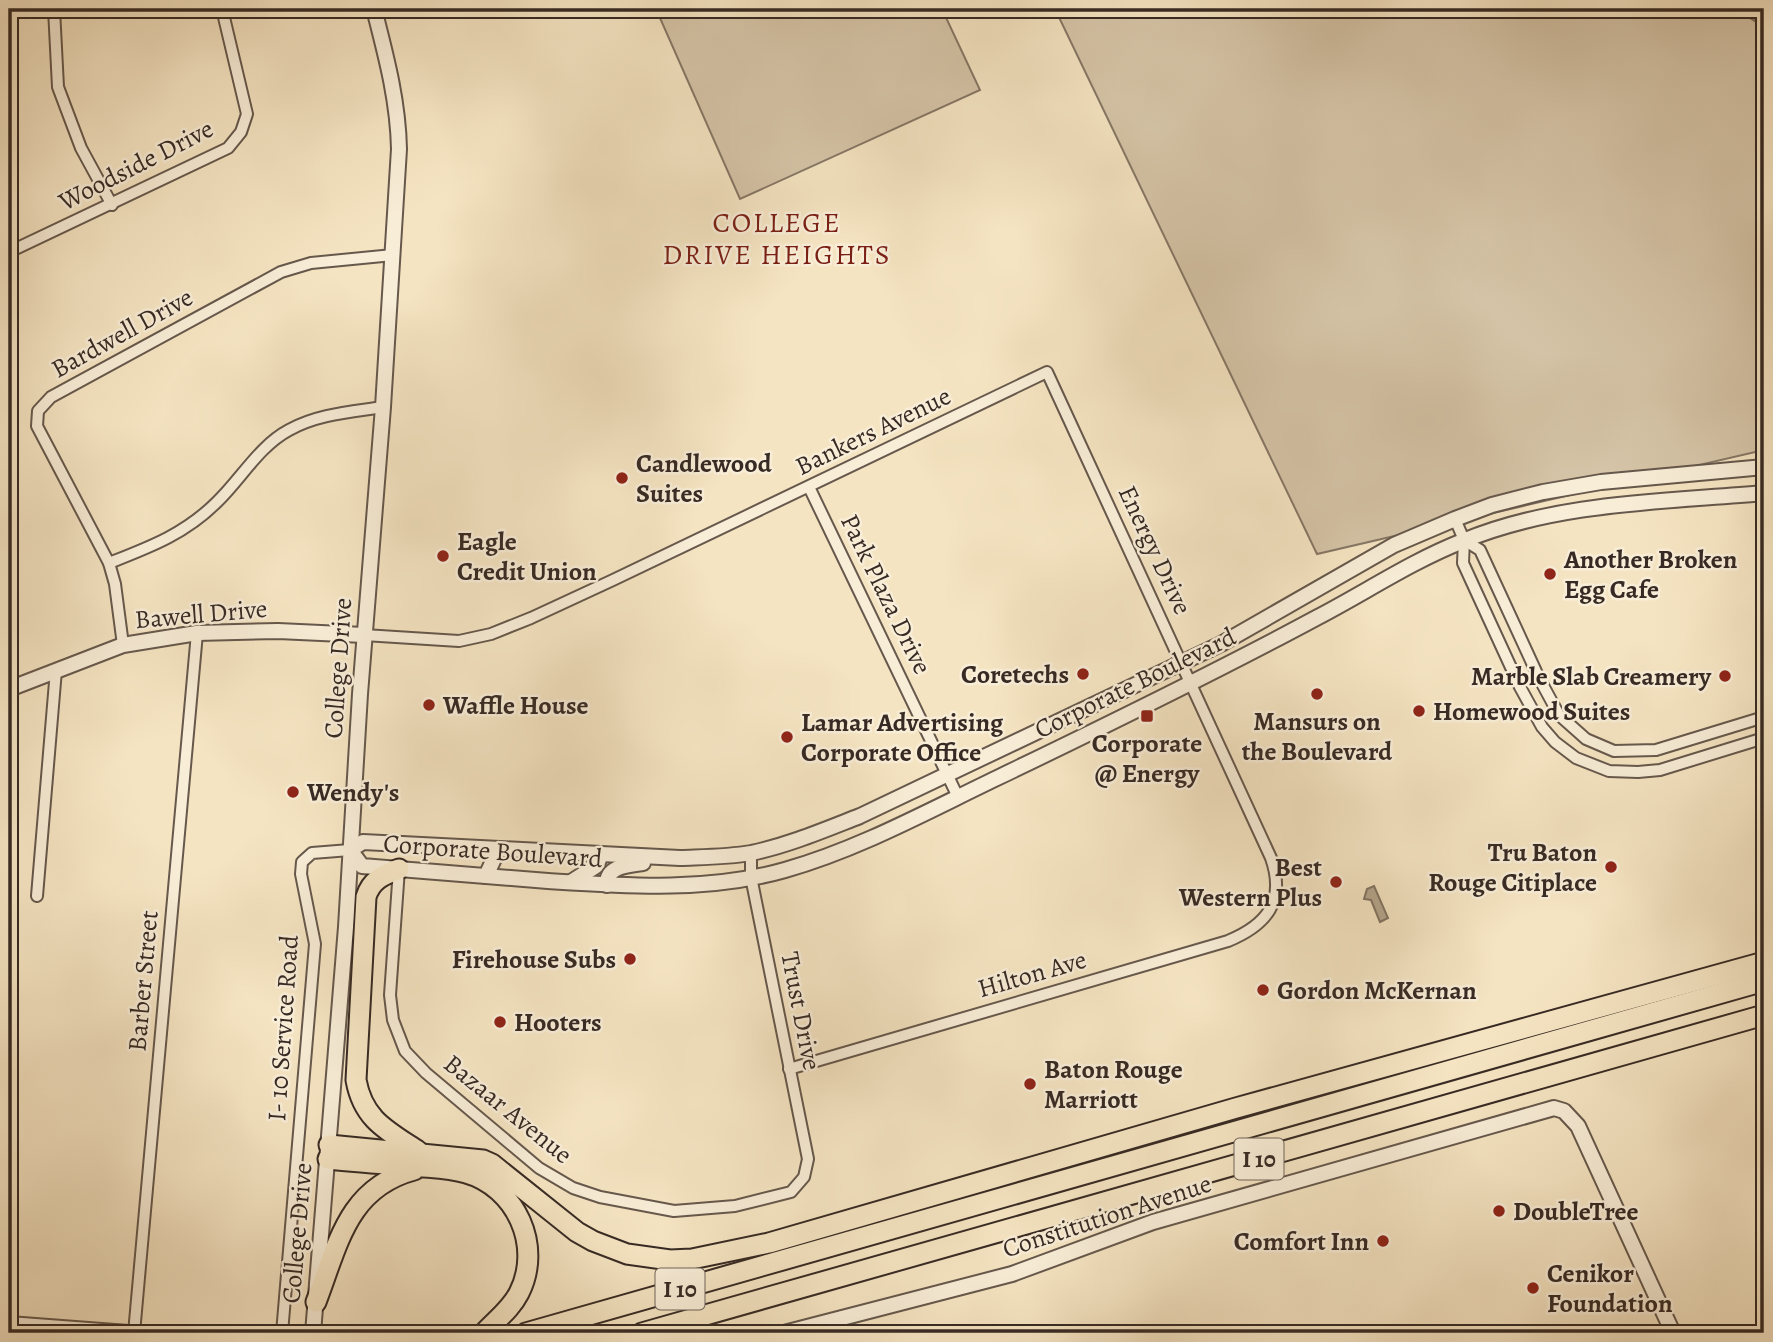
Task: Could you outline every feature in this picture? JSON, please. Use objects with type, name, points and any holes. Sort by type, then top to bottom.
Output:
[{"type":"highway","points":[[399,869],[377,879],[366,897],[356,1080],[363,1104],[380,1126],[425,1160],[487,1181],[510,1201],[525,1230],[528,1261],[523,1283],[512,1305],[484,1333]]},
{"type":"highway","points":[[328,1152],[425,1160],[473,1157],[492,1164],[566,1226],[608,1248],[648,1258],[692,1259],[782,1239],[1236,1108],[1764,962]]},
{"type":"highway","name":"I 10","points":[[526,1333],[1764,981]]},
{"type":"highway","name":"I 10","points":[[642,1333],[1764,1015]]},
{"type":"highway","points":[[316,1302],[342,1234],[356,1206],[386,1180],[425,1160]]},
{"type":"highway","points":[[685,1333],[754,1302]]},
{"type":"street","points":[[54,9],[58,87],[81,148],[112,205]]},
{"type":"street","name":"Woodside Drive","points":[[9,252],[228,148],[241,132],[247,114],[222,9]]},
{"type":"street","name":"College Drive","points":[[313,1333],[383,407],[399,149],[398,116],[391,73],[374,9]]},
{"type":"street","name":"Bardwell Drive","points":[[123,645],[109,563],[37,426],[38,411],[51,397],[281,272],[311,263],[393,254]]},
{"type":"street","name":"Bankers Avenue","points":[[364,635],[459,641],[491,634],[546,611],[1048,372]]},
{"type":"street","name":"Energy Drive","points":[[1048,372],[1272,858],[1276,872],[1273,902]]},
{"type":"street","points":[[109,563],[164,541],[195,522],[218,501],[260,453],[288,430],[319,417],[383,407]]},
{"type":"street","name":"Corporate Boulevard","points":[[1764,467],[1601,482],[1543,492],[1492,505],[1455,519],[1394,545],[1275,615],[1183,663],[860,816],[803,839],[751,853],[726,856],[601,855],[363,842],[350,850],[362,866],[607,885],[684,886],[785,870],[847,849],[1192,684],[1350,600],[1401,569],[1464,540],[1510,525],[1562,513],[1764,493]]},
{"type":"street","name":"Park Plaza Drive","points":[[809,487],[958,797]]},
{"type":"street","points":[[1455,519],[1464,540],[1463,562],[1542,727],[1576,758],[1609,771],[1650,771],[1764,736],[1762,718],[1648,751],[1614,751],[1586,739],[1559,715],[1480,550],[1464,540]]},
{"type":"street","name":"Bawell Drive","points":[[9,689],[123,645],[197,633],[278,631],[364,635]]},
{"type":"street","name":"Barber Street","points":[[134,1332],[197,633]]},
{"type":"street","points":[[1503,649],[1522,641]]},
{"type":"street","points":[[37,896],[56,670]]},
{"type":"street","points":[[1053,751],[1050,742],[1064,719]]},
{"type":"street","points":[[1563,748],[1574,730]]},
{"type":"street","points":[[1648,751],[1650,771]]},
{"type":"street","points":[[785,870],[787,855],[803,839]]},
{"type":"street","name":"I- 10 Service Road","points":[[282,1333],[315,944],[301,874],[302,862],[312,853],[350,850]]},
{"type":"street","points":[[486,876],[498,850]]},
{"type":"street","name":"Trust Drive","points":[[751,853],[751,877],[808,1159],[804,1177]]},
{"type":"street","points":[[570,882],[596,866],[601,855]]},
{"type":"street","points":[[607,885],[607,879],[615,869],[660,857]]},
{"type":"street","name":"Bazaar Avenue","points":[[399,869],[390,995],[393,1020],[405,1051],[426,1073],[539,1168],[573,1188],[600,1197],[674,1211],[759,1202],[791,1192],[804,1177]]},
{"type":"street","name":"Hilton Ave","points":[[789,1069],[1228,941],[1256,928],[1266,918],[1273,902]]},
{"type":"street","name":"Constitution Avenue","points":[[784,1333],[1012,1274],[1153,1223],[1554,1108],[1564,1111],[1578,1126],[1673,1333]]},
{"type":"street","points":[[16,1326],[156,1333]]},
{"type":"shaded area","points":[[656,9],[942,9],[980,90],[740,199]]},
{"type":"shaded area","points":[[1055,9],[1764,9],[1764,450],[1317,554]]},
{"type":"shaded area","points":[[1374,886],[1388,918],[1380,922],[1371,900],[1364,899],[1367,889]]},
{"type":"waterway","points":[[1737,9],[1764,26]]},
{"type":"place","name":"Candlewood Suites","points":[[622,478]]},
{"type":"place","name":"Eagle Credit Union","points":[[443,556]]},
{"type":"place","name":"Another Broken Egg Cafe","points":[[1550,574]]},
{"type":"place","name":"Coretechs","points":[[1083,674]]},
{"type":"place","name":"Marble Slab Creamery","points":[[1725,676]]},
{"type":"place","name":"Mansurs on the Boulevard","points":[[1317,694]]},
{"type":"place","name":"Waffle House","points":[[429,705]]},
{"type":"place","name":"Homewood Suites","points":[[1419,711]]},
{"type":"place","name":"Corporate @ Energy","points":[[1147,716]]},
{"type":"place","name":"Lamar Advertising Corporate Office","points":[[787,737]]},
{"type":"place","name":"Wendy's","points":[[293,792]]},
{"type":"place","name":"Tru Baton Rouge Citiplace","points":[[1611,867]]},
{"type":"place","name":"Best Western Plus","points":[[1336,882]]},
{"type":"place","name":"Firehouse Subs","points":[[630,959]]},
{"type":"place","name":"Gordon McKernan","points":[[1263,990]]},
{"type":"place","name":"Hooters","points":[[500,1022]]},
{"type":"place","name":"Baton Rouge Marriott","points":[[1030,1084]]},
{"type":"place","name":"DoubleTree","points":[[1499,1211]]},
{"type":"place","name":"Comfort Inn","points":[[1383,1241]]},
{"type":"place","name":"Cenikor Foundation","points":[[1533,1288]]},
{"type":"district","name":"COLLEGE DRIVE HEIGHTS","points":[[777,239]]}]
